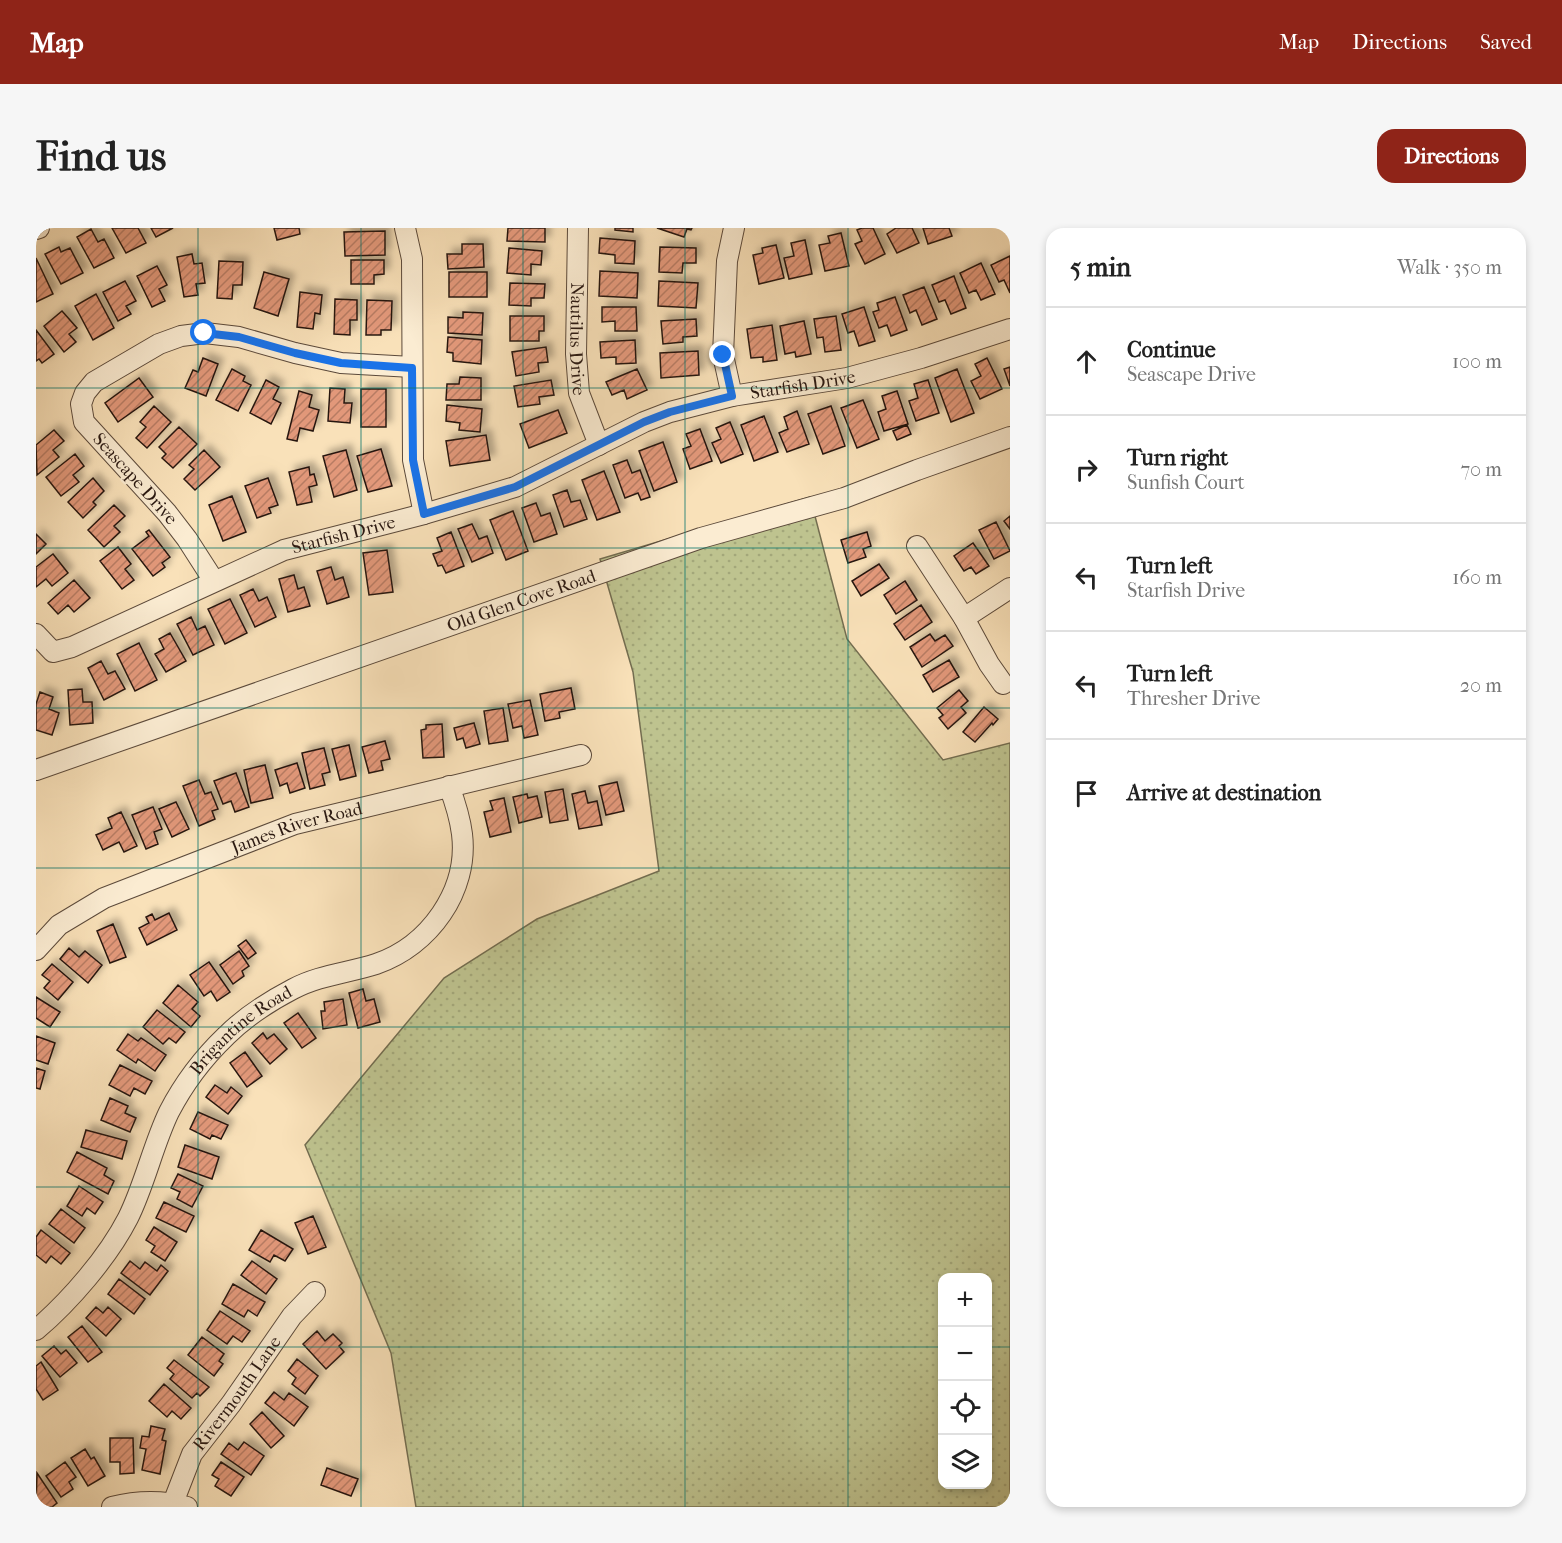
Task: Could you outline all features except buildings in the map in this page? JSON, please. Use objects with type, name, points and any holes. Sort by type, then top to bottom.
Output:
[{"type":"street","points":[[405,228],[412,259],[413,460],[424,514]]},
{"type":"street","name":"Nautilus Drive","points":[[578,228],[576,354],[579,393],[599,445]]},
{"type":"street","points":[[732,396],[723,355],[727,261],[734,228]]},
{"type":"street","name":"Starfish Drive","points":[[36,634],[53,652],[72,647],[284,550],[424,514],[515,487],[644,422],[670,412],[732,396],[847,378],[1010,330]]},
{"type":"street","name":"Seascape Drive","points":[[214,582],[187,539],[167,513],[117,461],[84,422],[81,404],[85,393],[94,382],[159,344],[181,336],[204,333],[239,337],[341,363],[412,368]]},
{"type":"street","name":"Old Glen Cove Road","points":[[36,770],[701,538],[844,498],[1010,437]]},
{"type":"street","points":[[917,546],[964,618],[989,664],[1003,684]]},
{"type":"street","points":[[964,618],[1010,588]]},
{"type":"street","name":"James River Road","points":[[36,950],[58,925],[104,898],[241,843],[295,824],[581,755]]},
{"type":"street","name":"Brigantine Road","points":[[36,1330],[83,1282],[128,1219],[146,1178],[168,1114],[200,1063],[227,1035],[248,1017],[293,989],[315,980],[376,964],[399,954],[431,928],[444,910],[459,880],[463,860],[463,836],[459,815],[449,786]]},
{"type":"street","name":"Rivermouth Lane","points":[[180,1505],[192,1454],[231,1404],[292,1316],[315,1292]]},
{"type":"street","points":[[112,1507],[127,1503],[180,1505]]},
{"type":"green space","points":[[810,497],[847,639],[943,760],[1010,743],[1010,1507],[416,1507],[391,1353],[305,1145],[444,978],[537,919],[659,871],[633,672],[600,559]]},
{"type":"route","points":[[204,333],[239,337],[341,363],[412,368],[413,460],[424,514],[515,487],[644,422],[670,412],[732,396],[723,355]]}]
